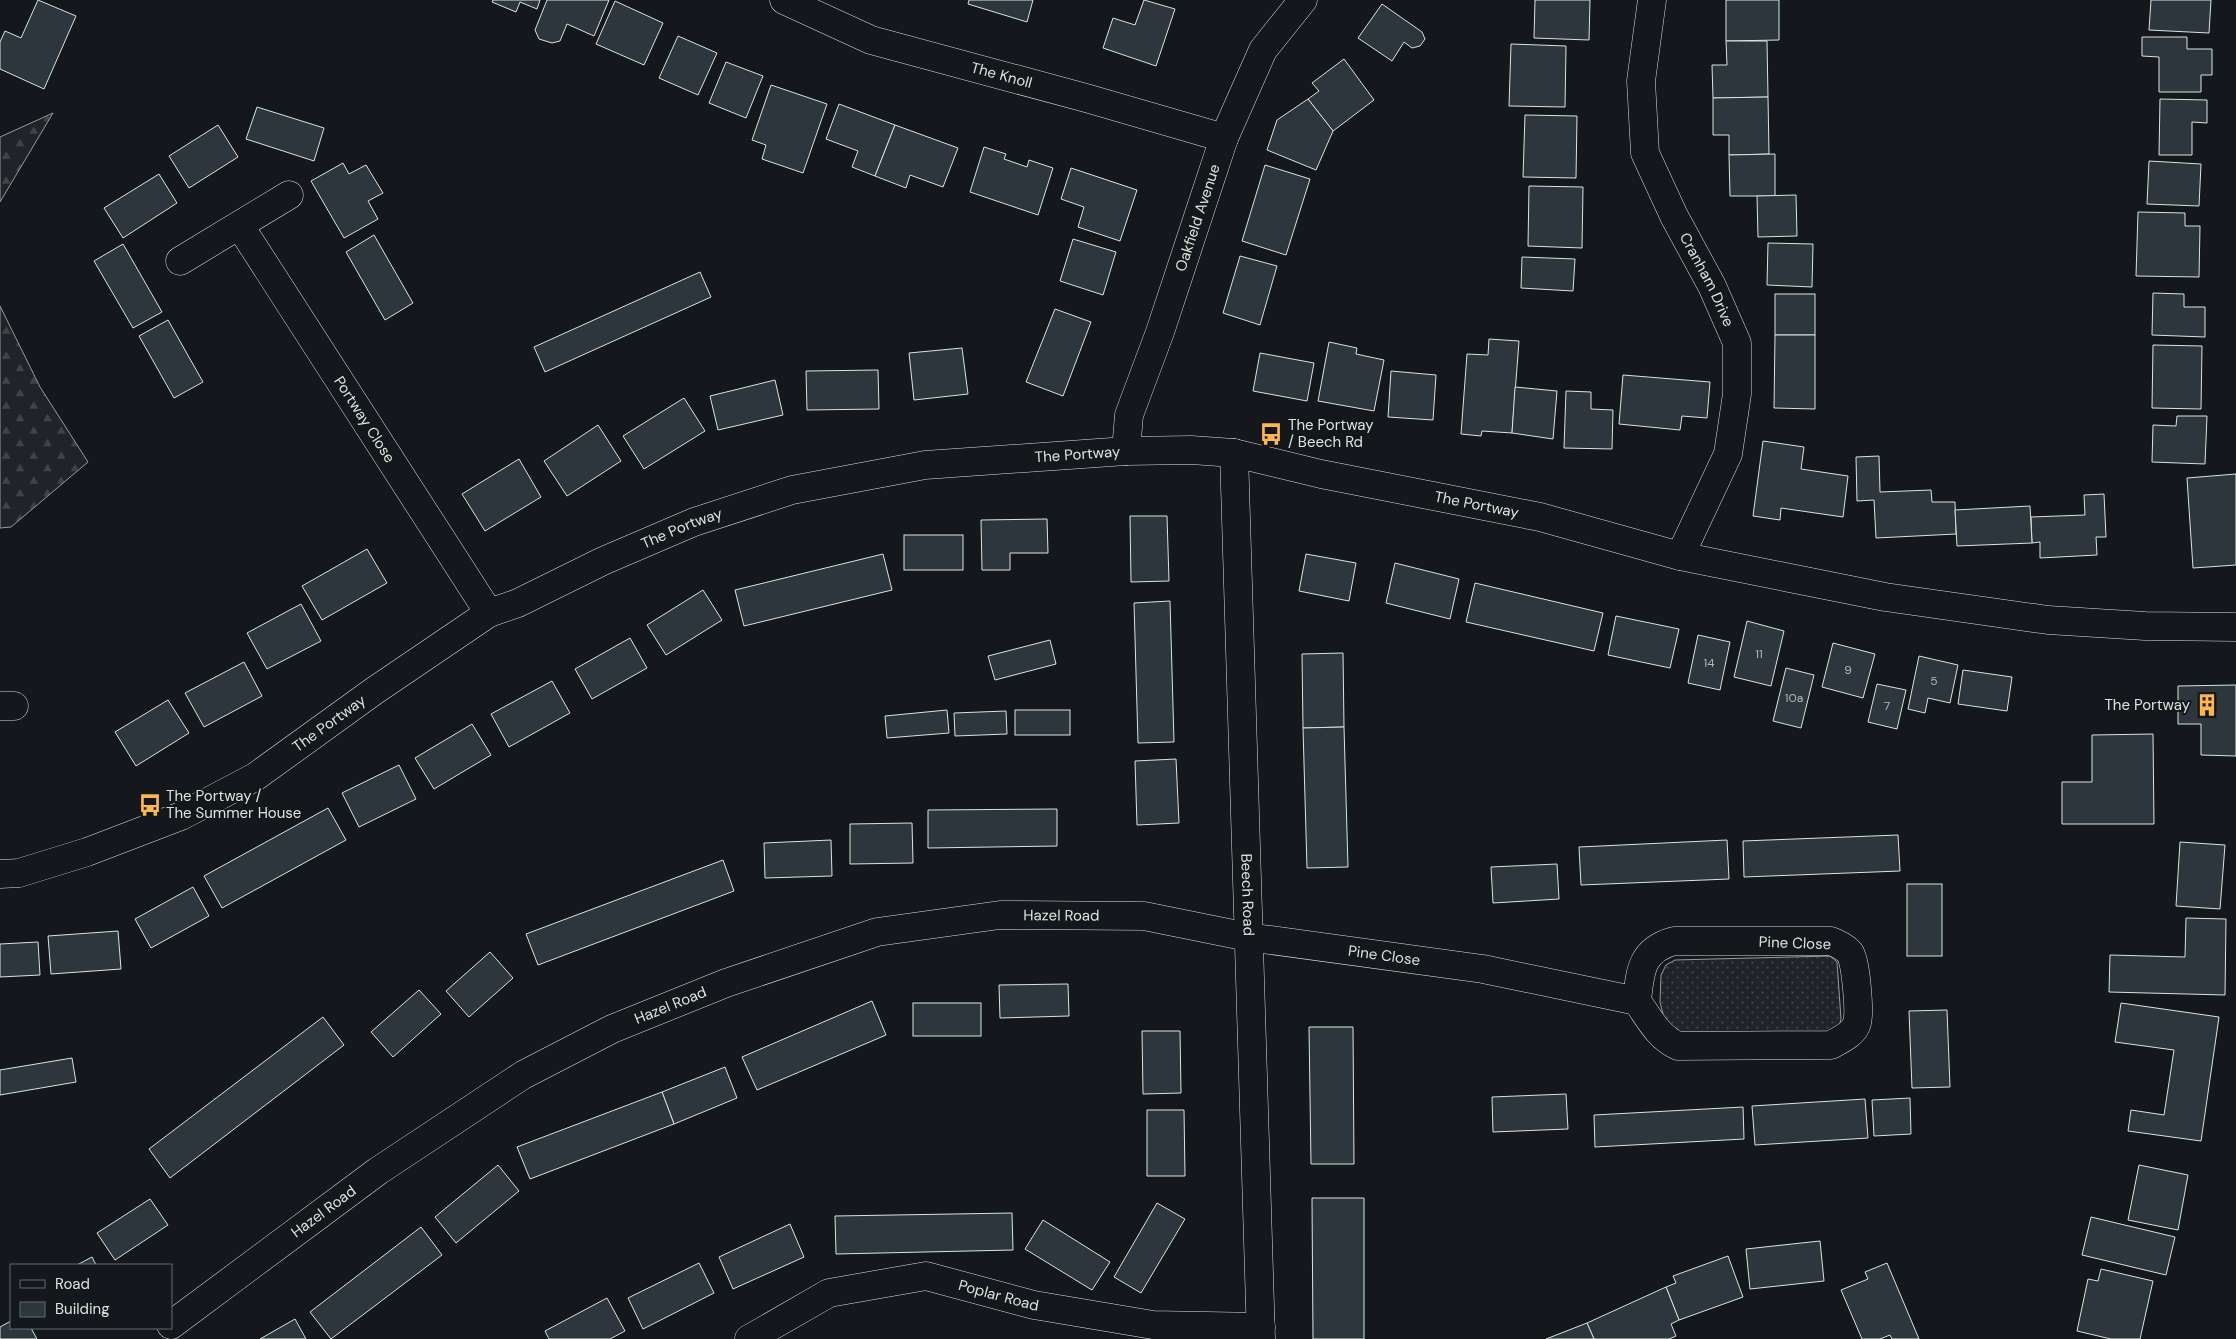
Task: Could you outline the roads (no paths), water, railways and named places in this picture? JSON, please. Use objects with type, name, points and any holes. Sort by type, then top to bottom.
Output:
[{"type":"street","name":"The Knoll","points":[[784,0],[871,40],[1086,98],[1224,138]]},
{"type":"street","name":"Oakfield Avenue","points":[[1126,451],[1129,415],[1160,332],[1224,138],[1263,50],[1303,0]]},
{"type":"street","name":"Cranham Drive","points":[[1652,0],[1641,81],[1645,153],[1674,216],[1712,286],[1737,343],[1737,394],[1728,454],[1680,556]]},
{"type":"street","points":[[180,261],[289,195]]},
{"type":"street","name":"Portway Close","points":[[240,226],[489,613]]},
{"type":"street","name":"The Portway","points":[[0,874],[19,873],[87,852],[181,816],[255,777],[374,691],[489,613],[518,602],[602,562],[694,522],[792,490],[925,465],[1126,451],[1191,450],[1234,453],[1321,474],[1540,516],[1680,556],[1885,597],[2048,620],[2145,626],[2236,627]]},
{"type":"street","name":"Beech Road","points":[[1234,453],[1261,1333]]},
{"type":"street","name":"Hazel Road","points":[[172,1324],[378,1171],[523,1075],[612,1029],[726,983],[877,932],[1000,915],[1144,916],[1248,937]]},
{"type":"street","name":"Pine Close","points":[[1248,937],[1483,969],[1638,1001],[1658,1032],[1667,1041],[1678,1046],[1831,1045],[1847,1036],[1857,1023],[1857,988],[1852,954],[1842,946],[1831,941],[1674,941],[1660,945],[1648,957],[1640,969],[1638,1001]]},
{"type":"street","name":"Poplar Road","points":[[749,1339],[829,1293],[926,1276],[1034,1305],[1153,1326],[1261,1333]]},
{"type":"street","points":[[153,1339],[167,1329]]},
{"type":"place","name":"The Portway / Beech Rd","points":[[1271,434]]},
{"type":"place","name":"The Portway","points":[[2207,705]]},
{"type":"place","name":"The Portway / The Summer House","points":[[150,805]]}]
